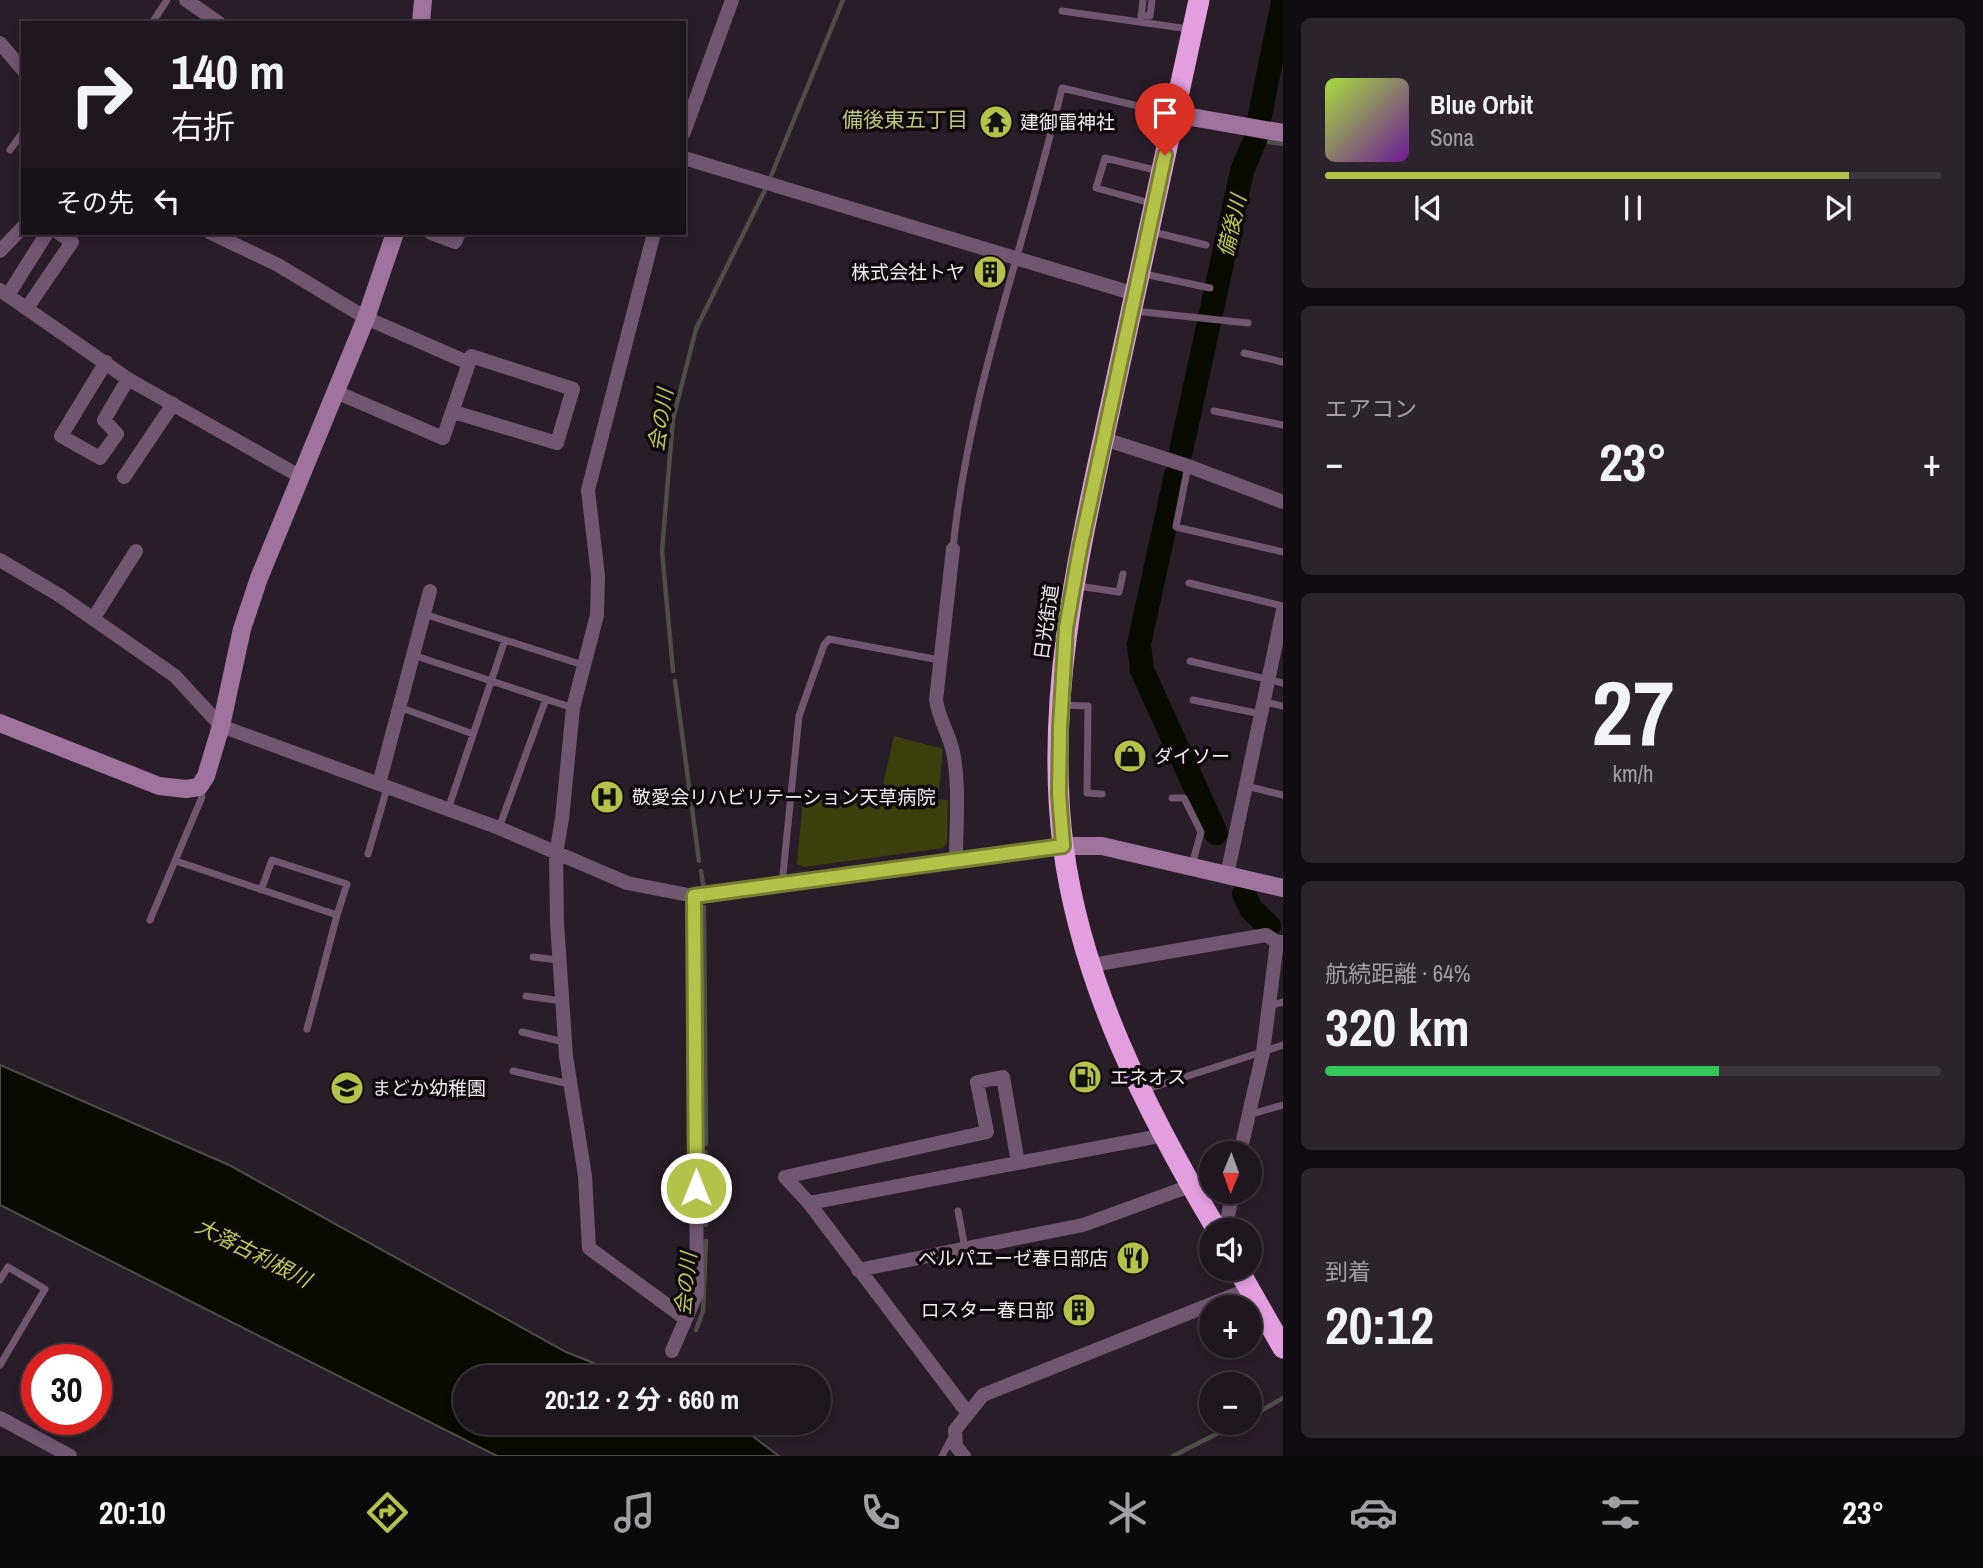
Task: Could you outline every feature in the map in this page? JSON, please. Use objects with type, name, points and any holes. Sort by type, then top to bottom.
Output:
[{"type":"highway","name":"日光街道","points":[[1199,0],[1073,585],[1066,628],[1060,705],[1059,794],[1063,846],[1092,965],[1108,1017],[1141,1092],[1210,1218]]},
{"type":"highway","points":[[1245,1281],[1283,1348]]},
{"type":"street","points":[[186,0],[216,21]]},
{"type":"street","points":[[421,21],[423,0]]},
{"type":"street","points":[[686,126],[732,0]]},
{"type":"street","points":[[2,50],[21,68]]},
{"type":"street","points":[[1174,114],[1283,133]]},
{"type":"street","points":[[686,159],[1016,259],[1135,292]]},
{"type":"street","points":[[0,251],[21,229]]},
{"type":"street","points":[[46,235],[4,293],[128,379],[300,477]]},
{"type":"street","points":[[27,308],[72,243],[62,235]]},
{"type":"street","points":[[215,235],[278,265],[366,318],[469,363]]},
{"type":"street","points":[[0,723],[159,786],[186,789],[199,787],[206,776],[221,726],[242,629],[300,477],[366,318],[395,235]]},
{"type":"street","points":[[436,235],[455,242],[458,235]]},
{"type":"street","points":[[653,235],[588,490],[598,576],[597,615],[573,708],[556,854],[559,960],[569,1084],[584,1176],[589,1248],[686,1319]]},
{"type":"street","points":[[336,392],[443,438],[471,356],[573,388],[557,443],[454,412]]},
{"type":"street","points":[[106,362],[61,436],[100,458],[117,433],[104,420],[128,379]]},
{"type":"street","points":[[124,477],[173,404]]},
{"type":"street","points":[[1104,439],[1188,466],[1283,502]]},
{"type":"street","points":[[953,549],[939,660],[938,712],[952,749],[957,779],[956,860]]},
{"type":"street","points":[[93,619],[136,551]]},
{"type":"street","points":[[0,560],[93,619],[175,676],[221,726],[499,828],[627,883],[694,896],[1063,846],[1102,846],[1283,888]]},
{"type":"street","points":[[384,785],[400,707],[430,591]]},
{"type":"street","points":[[1227,875],[1262,708],[1276,681],[1283,608]]},
{"type":"street","points":[[672,1351],[697,1293],[694,896]]},
{"type":"street","points":[[1092,965],[1266,935],[1280,942],[1276,1004],[1243,1141]]},
{"type":"street","points":[[987,1132],[977,1082],[1003,1077],[1018,1163]]},
{"type":"street","points":[[967,1412],[809,1203],[785,1177],[1012,1128]]},
{"type":"street","points":[[809,1203],[1164,1135]]},
{"type":"street","points":[[858,1270],[1083,1224],[1190,1186]]},
{"type":"street","points":[[964,1456],[956,1446],[955,1430],[983,1395],[1249,1289]]},
{"type":"street","points":[[0,1418],[70,1456]]},
{"type":"lane","points":[[153,21],[167,0]]},
{"type":"lane","points":[[1140,18],[1143,0]]},
{"type":"lane","points":[[1140,18],[1150,16],[1152,0]]},
{"type":"lane","points":[[1062,11],[1140,18],[1193,29]]},
{"type":"lane","points":[[953,549],[965,458],[983,377],[1062,88],[1174,114]]},
{"type":"lane","points":[[10,150],[21,135]]},
{"type":"lane","points":[[1151,169],[1105,158],[1096,188],[1154,204]]},
{"type":"lane","points":[[1149,232],[1206,245]]},
{"type":"lane","points":[[1135,292],[1210,288]]},
{"type":"lane","points":[[1135,292],[1202,320],[1248,323]]},
{"type":"lane","points":[[1244,353],[1283,362]]},
{"type":"lane","points":[[1214,411],[1283,425]]},
{"type":"lane","points":[[1188,466],[1177,527],[1283,552]]},
{"type":"lane","points":[[1073,585],[1119,592],[1123,574]]},
{"type":"lane","points":[[1189,583],[1283,608]]},
{"type":"lane","points":[[424,614],[583,665]]},
{"type":"lane","points":[[782,884],[799,716],[824,645],[829,639],[939,660]]},
{"type":"lane","points":[[448,809],[505,640]]},
{"type":"lane","points":[[413,655],[573,708]]},
{"type":"lane","points":[[1190,661],[1276,681]]},
{"type":"lane","points":[[499,828],[546,699]]},
{"type":"lane","points":[[1193,700],[1262,708],[1283,706]]},
{"type":"lane","points":[[1060,705],[1088,706],[1087,793],[1102,794]]},
{"type":"lane","points":[[400,707],[473,734]]},
{"type":"lane","points":[[368,854],[384,785]]},
{"type":"lane","points":[[1246,786],[1283,795]]},
{"type":"lane","points":[[150,920],[202,797],[199,787]]},
{"type":"lane","points":[[1172,798],[1184,798],[1201,832],[1191,867]]},
{"type":"lane","points":[[176,860],[337,915]]},
{"type":"lane","points":[[261,890],[272,860],[347,884],[307,1029]]},
{"type":"lane","points":[[533,957],[559,960]]},
{"type":"lane","points":[[526,996],[562,1001]]},
{"type":"lane","points":[[522,1032],[565,1042]]},
{"type":"lane","points":[[1141,1092],[1283,1045]]},
{"type":"lane","points":[[513,1071],[569,1084]]},
{"type":"lane","points":[[1248,1115],[1283,1105]]},
{"type":"lane","points":[[958,1212],[965,1248]]},
{"type":"lane","points":[[0,1280],[8,1266],[45,1289],[0,1365]]},
{"type":"lane","points":[[942,1456],[955,1430]]},
{"type":"green space","points":[[894,736],[943,749],[938,799],[948,800],[947,842],[943,848],[804,867],[797,864],[803,798],[846,802],[854,789],[881,794]]},
{"type":"water","name":"大落古利根川","points":[[0,1065],[229,1165],[566,1352],[599,1365],[453,1365],[453,1434],[0,1205]]},
{"type":"water","points":[[455,1435],[751,1435],[779,1456],[497,1456]]},
{"type":"waterway","name":"会の川","points":[[771,176],[843,0]]},
{"type":"waterway","name":"備後川","points":[[1181,451],[1242,171],[1255,140],[1283,2]]},
{"type":"waterway","points":[[1255,140],[1283,144]]},
{"type":"waterway","name":"会の川","points":[[673,671],[662,551],[673,419],[696,329],[765,190]]},
{"type":"waterway","name":"備後川","points":[[1176,475],[1139,644],[1142,670],[1216,833]]},
{"type":"waterway","name":"会の川","points":[[675,681],[699,861]]},
{"type":"waterway","name":"会の川","points":[[701,871],[703,884]]},
{"type":"waterway","name":"備後川","points":[[1244,894],[1251,909],[1269,926]]},
{"type":"waterway","name":"会の川","points":[[704,907],[706,1144]]},
{"type":"waterway","name":"会の川","points":[[706,1152],[706,1175]]},
{"type":"waterway","name":"会の川","points":[[706,1186],[706,1225]]},
{"type":"waterway","name":"会の川","points":[[696,1330],[703,1311],[706,1241]]},
{"type":"waterway","points":[[1262,1410],[1283,1398]]},
{"type":"waterway","points":[[1173,1456],[1214,1435]]},
{"type":"place","name":"建御雷神社","points":[[996,122]]},
{"type":"place","name":"株式会社トヤ","points":[[990,272]]},
{"type":"place","name":"ダイソー","points":[[1130,756]]},
{"type":"place","name":"敬愛会リハビリテーション天草病院","points":[[607,797]]},
{"type":"place","name":"エネオス","points":[[1085,1077]]},
{"type":"place","name":"まどか幼稚園","points":[[347,1088]]},
{"type":"place","name":"ベルパエーゼ春日部店","points":[[1133,1258]]},
{"type":"place","name":"ロスター春日部","points":[[1079,1310]]},
{"type":"district","name":"備後東五丁目","points":[[905,120]]},
{"type":"route","points":[[696,1188],[694,896],[1063,846],[1059,794],[1060,690],[1066,628],[1080,549],[1165,155]]}]
